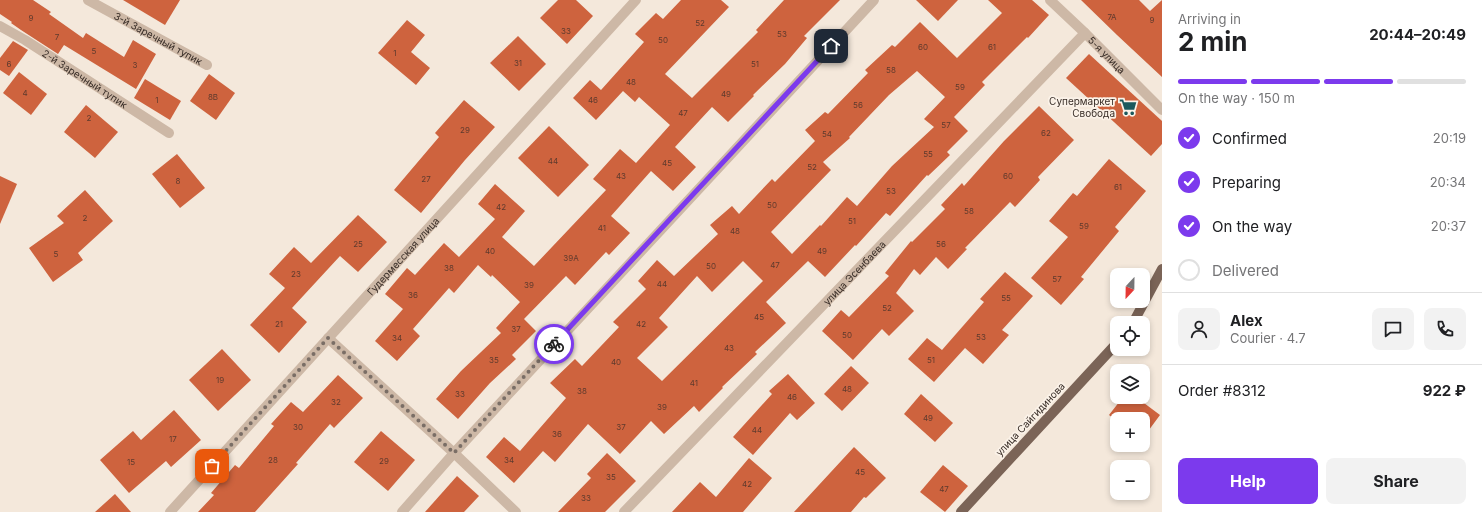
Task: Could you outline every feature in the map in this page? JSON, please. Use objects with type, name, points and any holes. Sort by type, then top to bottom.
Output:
[{"type":"main road","points":[[1137,316],[1162,269]]},
{"type":"main road","name":"улица Сайгидинова","points":[[961,512],[1110,351]]},
{"type":"street","name":"3-й Заречный тупик","points":[[88,0],[207,65]]},
{"type":"street","name":"Гудермесская улица","points":[[170,512],[636,0]]},
{"type":"street","points":[[402,512],[454,453],[874,0]]},
{"type":"street","name":"5-я улица","points":[[1050,0],[1162,110]]},
{"type":"street","name":"2-й Заречный тупик","points":[[0,26],[25,40],[168,133]]},
{"type":"street","name":"улица Эсенбаева","points":[[624,512],[1085,33]]},
{"type":"street","points":[[328,338],[516,512]]},
{"type":"building","points":[[0,0],[33,0],[51,12],[49,14],[83,38],[86,33],[124,57],[133,40],[156,54],[136,89],[64,45],[58,54],[21,30],[0,14]]},
{"type":"building","points":[[123,0],[180,0],[165,25]]},
{"type":"building","points":[[558,0],[576,0],[593,16],[567,44],[540,18]]},
{"type":"building","points":[[681,0],[721,0],[729,7],[665,74],[692,98],[758,32],[756,30],[784,0],[840,0],[804,36],[807,38],[785,64],[728,122],[712,107],[675,147],[696,167],[673,191],[651,171],[611,216],[630,233],[609,255],[606,252],[575,285],[566,276],[524,319],[536,331],[512,355],[516,359],[490,383],[458,419],[436,399],[461,371],[501,333],[496,328],[520,302],[492,275],[491,277],[478,265],[454,293],[449,288],[413,329],[420,336],[397,361],[375,341],[403,309],[385,294],[407,268],[415,275],[444,243],[459,257],[495,219],[478,204],[495,184],[525,211],[502,237],[534,266],[606,190],[593,179],[620,149],[636,163],[670,125],[639,97],[635,102],[623,91],[596,120],[573,98],[590,80],[601,90],[644,42],[635,34],[656,13],[663,19]]},
{"type":"building","points":[[916,0],[958,0],[938,21]]},
{"type":"building","points":[[988,0],[1032,0],[1049,15],[1028,38],[1027,37],[982,82],[985,85],[954,117],[968,131],[947,152],[950,155],[928,176],[927,175],[890,216],[886,213],[825,277],[808,261],[766,302],[786,323],[755,352],[757,354],[722,387],[723,388],[699,412],[694,406],[664,434],[651,421],[620,454],[588,424],[555,462],[543,451],[514,483],[486,457],[504,437],[520,451],[566,398],[550,383],[575,359],[582,366],[619,327],[613,322],[646,289],[638,281],[657,260],[674,276],[718,234],[710,225],[732,206],[739,214],[772,179],[775,182],[815,141],[805,130],[825,112],[828,114],[868,73],[865,70],[892,45],[895,47],[920,22],[957,58],[1002,13]],"holes":[[[917,71],[945,97],[924,119],[934,127],[892,166],[857,206],[847,197],[821,226],[820,225],[792,254],[771,232],[831,170],[823,162],[850,138],[849,137],[889,95]],[[743,261],[763,281],[662,381],[637,358],[668,327],[659,318],[697,276],[712,292]]]},
{"type":"building","points":[[1081,0],[1139,0],[1150,11],[1162,0],[1162,77],[1117,35]]},
{"type":"building","points":[[407,20],[425,35],[411,52],[430,68],[416,85],[378,53]]},
{"type":"building","points":[[518,36],[546,64],[519,91],[490,63]]},
{"type":"building","points":[[13,41],[28,50],[9,76],[0,70],[0,58]]},
{"type":"building","points":[[1089,54],[1162,121],[1162,144],[1151,156],[1066,78]]},
{"type":"building","points":[[19,72],[47,94],[31,115],[3,93]]},
{"type":"building","points":[[209,74],[235,93],[216,120],[190,101]]},
{"type":"building","points":[[145,79],[181,101],[170,120],[134,98]]},
{"type":"building","points":[[464,100],[495,127],[465,160],[421,213],[394,190],[439,137],[435,133]]},
{"type":"building","points":[[86,105],[118,132],[95,158],[64,132]]},
{"type":"building","points":[[1039,106],[1074,140],[1038,177],[1040,180],[1015,207],[1010,202],[965,248],[967,249],[948,269],[936,257],[920,275],[914,269],[896,293],[914,311],[889,336],[882,329],[853,360],[822,331],[841,310],[849,317],[889,276],[885,273],[911,241],[912,242],[945,209],[941,205],[962,183],[964,186],[1004,141]]},
{"type":"building","points":[[549,126],[589,165],[558,197],[518,158]]},
{"type":"building","points":[[177,154],[205,188],[180,208],[152,174]]},
{"type":"building","points":[[1109,159],[1146,191],[1115,227],[1119,231],[1081,277],[1084,279],[1061,305],[1031,278],[1068,237],[1049,221],[1073,193],[1077,196]]},
{"type":"building","points":[[0,176],[17,184],[0,224]]},
{"type":"building","points":[[85,190],[113,221],[78,253],[83,260],[53,282],[29,248],[64,223],[57,216]]},
{"type":"building","points":[[358,215],[387,242],[358,272],[340,256],[292,308],[307,322],[279,353],[250,325],[285,288],[269,274],[294,247],[311,263]]},
{"type":"building","points":[[1005,272],[1033,296],[1002,330],[1009,335],[983,364],[965,348],[934,382],[908,359],[927,338],[942,350],[984,302],[980,299]]},
{"type":"building","points":[[222,349],[251,380],[218,411],[189,380]]},
{"type":"building","points":[[851,366],[869,383],[842,411],[824,394]]},
{"type":"building","points":[[788,374],[815,403],[797,420],[790,413],[753,455],[733,437],[772,394],[769,391]]},
{"type":"building","points":[[338,375],[363,398],[334,428],[330,424],[296,463],[298,464],[255,512],[198,512],[214,495],[211,493],[235,465],[239,468],[274,426],[271,424],[291,402],[303,412]]},
{"type":"building","points":[[921,394],[953,423],[935,442],[904,414]]},
{"type":"building","points":[[1118,404],[1145,404],[1160,415],[1150,429],[1150,412],[1111,412]]},
{"type":"building","points":[[174,410],[201,440],[171,467],[166,461],[129,493],[100,460],[133,431],[141,440]]},
{"type":"building","points":[[381,431],[415,460],[388,491],[354,462]]},
{"type":"building","points":[[854,447],[886,478],[866,498],[864,497],[851,512],[794,512]]},
{"type":"building","points":[[607,453],[636,481],[605,512],[558,512],[591,478],[587,474]]},
{"type":"building","points":[[749,458],[772,478],[743,512],[672,512],[700,482],[716,497]]},
{"type":"building","points":[[943,465],[968,486],[945,512],[920,492]]},
{"type":"building","points":[[457,476],[479,496],[464,512],[425,512]]},
{"type":"building","points":[[115,494],[131,512],[95,512]]},
{"type":"way so far","points":[[212,466],[328,338],[454,453],[554,344]]},
{"type":"place","name":"Супермаркет Свобода","points":[[1128,107]]},
{"type":"route","points":[[554,344],[831,46]]}]
